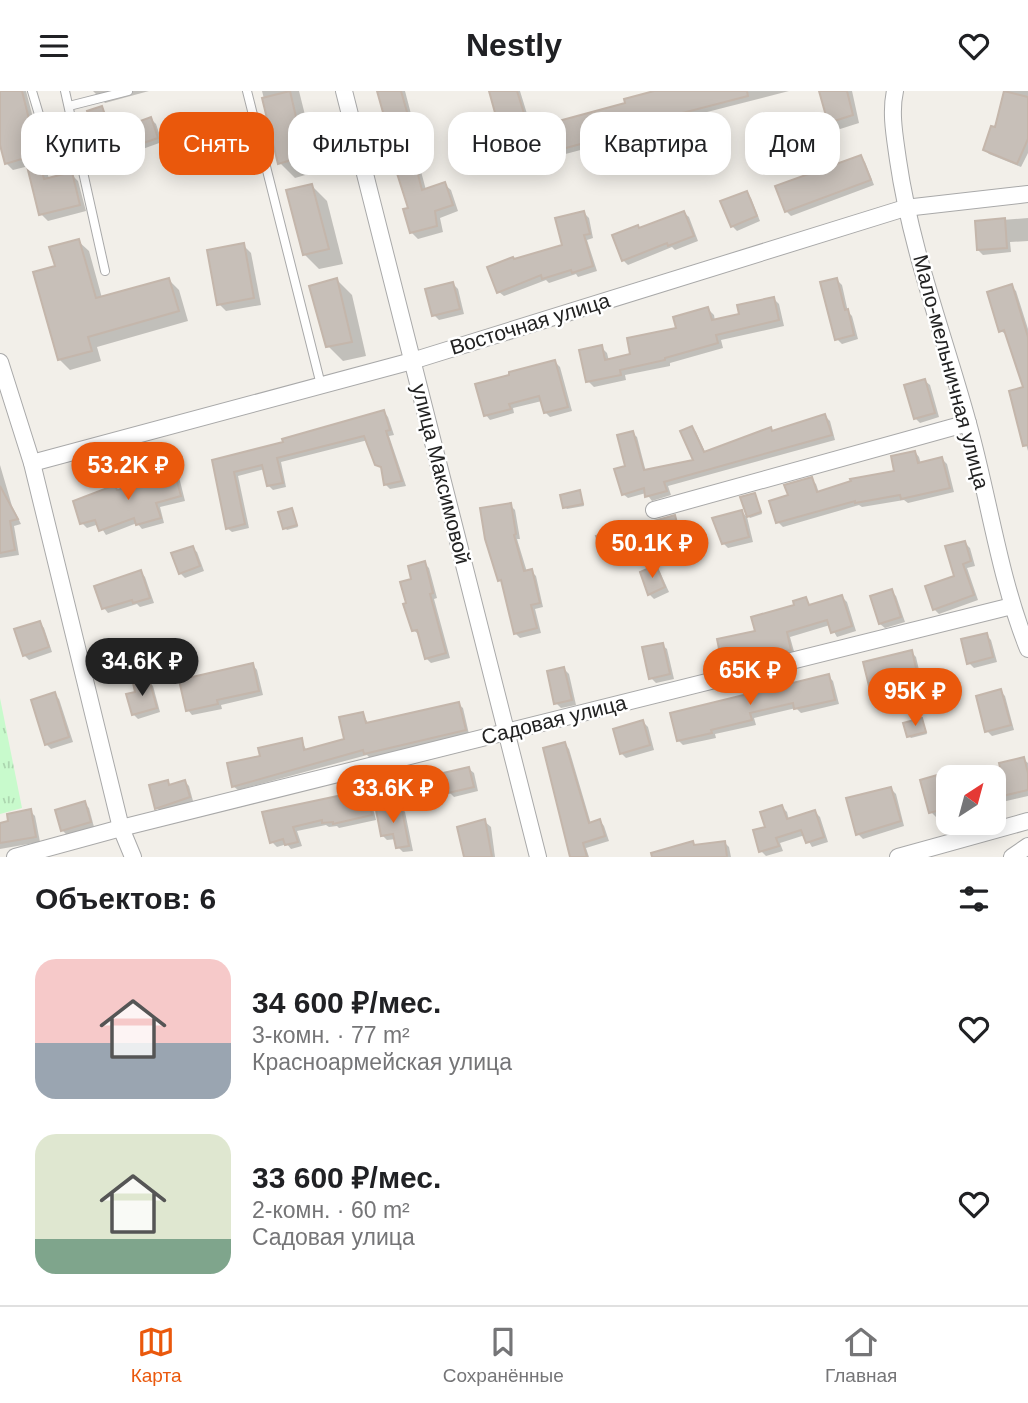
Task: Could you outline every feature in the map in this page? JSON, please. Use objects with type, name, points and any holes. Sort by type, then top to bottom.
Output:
[{"type":"street","name":"улица Максимовой","points":[[344,91],[538,857]]},
{"type":"street","name":"Мало-мельничная улица","points":[[895,91],[892,102],[905,208],[968,423],[1028,649]]},
{"type":"street","name":"Восточная улица","points":[[32,463],[412,361],[905,208],[1028,194]]},
{"type":"street","points":[[0,362],[6,398],[32,463],[121,828],[133,857]]},
{"type":"street","points":[[654,510],[968,423]]},
{"type":"street","name":"Садовая улица","points":[[15,857],[507,731],[1019,616]]},
{"type":"street","points":[[898,857],[1028,821]]},
{"type":"street","points":[[1012,857],[1028,846]]},
{"type":"lane","points":[[32,91],[38,112]]},
{"type":"lane","points":[[65,91],[70,112]]},
{"type":"lane","points":[[69,106],[128,91]]},
{"type":"lane","points":[[247,91],[321,385]]},
{"type":"lane","points":[[84,175],[105,271]]},
{"type":"green space","points":[[0,698],[22,808],[0,814]]},
{"type":"building","points":[[0,91],[22,91],[27,112],[21,112],[21,159],[5,164],[0,145]]},
{"type":"building","points":[[290,91],[295,112],[288,112],[288,161],[278,164],[274,148],[274,112],[265,112],[262,98]]},
{"type":"building","points":[[377,91],[401,91],[407,112],[383,112]]},
{"type":"building","points":[[489,91],[517,91],[524,112],[495,112]]},
{"type":"building","points":[[654,91],[747,91],[748,96],[686,112],[592,112]]},
{"type":"building","points":[[819,91],[847,91],[853,115],[840,119],[840,112],[825,112]]},
{"type":"building","points":[[1004,91],[1028,97],[1028,139],[1017,164],[983,150],[991,126],[995,127]]},
{"type":"building","points":[[102,106],[104,112],[87,112]]},
{"type":"building","points":[[580,115],[580,144],[566,148],[566,119]]},
{"type":"building","points":[[151,117],[158,138],[145,142],[145,119]]},
{"type":"building","points":[[861,155],[871,180],[785,212],[775,186],[806,175],[840,175],[840,163]]},
{"type":"building","points":[[29,175],[43,175],[44,179],[73,175],[80,205],[39,215]]},
{"type":"building","points":[[398,175],[418,175],[422,190],[445,182],[453,205],[435,211],[437,226],[410,233],[403,209],[408,208]]},
{"type":"building","points":[[312,184],[329,249],[303,255],[286,190]]},
{"type":"building","points":[[747,191],[757,216],[731,227],[720,201]]},
{"type":"building","points":[[584,211],[590,234],[584,235],[593,266],[542,279],[541,275],[497,293],[487,267],[513,257],[514,259],[562,245],[555,218]]},
{"type":"building","points":[[684,211],[694,236],[668,246],[667,243],[622,261],[612,235]]},
{"type":"building","points":[[1005,218],[1007,248],[977,250],[975,221]]},
{"type":"building","points":[[79,239],[96,298],[169,278],[179,311],[88,337],[92,351],[58,360],[33,272],[55,266],[49,247]]},
{"type":"building","points":[[244,243],[254,298],[217,305],[207,250]]},
{"type":"building","points":[[337,278],[352,342],[326,347],[309,286]]},
{"type":"building","points":[[837,278],[854,335],[835,340],[820,282]]},
{"type":"building","points":[[453,282],[460,309],[432,316],[425,289]]},
{"type":"building","points":[[1012,284],[1028,337],[1028,445],[1023,446],[1009,391],[1023,387],[1004,330],[999,332],[987,292]]},
{"type":"building","points":[[774,297],[779,320],[716,335],[718,343],[665,360],[620,370],[621,375],[586,382],[579,350],[602,345],[605,360],[630,354],[627,338],[676,328],[673,317],[708,307],[712,320],[739,314],[737,305]]},
{"type":"building","points":[[555,360],[568,407],[544,413],[539,396],[509,404],[511,409],[484,416],[475,384]]},
{"type":"building","points":[[925,379],[935,413],[914,419],[904,385]]},
{"type":"building","points":[[384,410],[390,430],[386,431],[402,481],[384,485],[381,467],[375,465],[364,436],[277,458],[283,483],[267,486],[262,465],[234,472],[245,524],[226,529],[212,460],[283,442],[282,439]]},
{"type":"building","points":[[825,414],[832,435],[664,482],[667,491],[645,497],[644,488],[622,495],[614,469],[625,466],[617,435],[633,431],[644,470],[693,460],[680,431],[692,426],[704,452],[771,427],[772,431]]},
{"type":"building","points":[[915,451],[918,463],[942,457],[950,488],[901,499],[900,495],[855,501],[776,523],[769,501],[788,495],[784,485],[812,477],[817,492],[851,481],[850,479],[894,471],[891,456]]},
{"type":"building","points":[[174,470],[181,496],[156,503],[161,518],[136,525],[134,518],[99,531],[95,520],[80,524],[73,501],[115,485],[117,490],[157,480],[156,475]]},
{"type":"building","points":[[0,486],[18,519],[10,521],[15,550],[0,553]]},
{"type":"building","points":[[580,490],[583,504],[563,508],[560,495]]},
{"type":"building","points":[[755,493],[761,512],[747,517],[740,497]]},
{"type":"building","points":[[511,503],[514,535],[524,571],[532,569],[540,603],[531,605],[537,628],[514,634],[501,580],[498,581],[485,539],[480,508]]},
{"type":"building","points":[[292,508],[297,525],[283,529],[278,512]]},
{"type":"building","points":[[742,510],[749,537],[722,544],[712,518]]},
{"type":"building","points":[[675,515],[679,531],[659,538],[654,521]]},
{"type":"building","points":[[621,530],[628,549],[604,558],[596,536]]},
{"type":"building","points":[[965,541],[971,561],[963,564],[974,595],[933,610],[925,586],[954,576],[945,546]]},
{"type":"building","points":[[193,546],[200,566],[179,574],[171,553]]},
{"type":"building","points":[[425,561],[433,593],[430,594],[446,653],[425,659],[417,630],[412,631],[403,604],[406,603],[400,582],[411,579],[408,566]]},
{"type":"building","points":[[656,565],[665,587],[648,595],[640,572]]},
{"type":"building","points":[[141,570],[150,598],[102,609],[94,586]]},
{"type":"building","points":[[892,589],[901,617],[879,624],[870,596]]},
{"type":"building","points":[[842,595],[852,626],[831,633],[827,620],[787,632],[791,650],[762,658],[761,655],[722,663],[717,639],[755,631],[751,617],[794,605],[793,601],[806,597],[809,605]]},
{"type":"building","points":[[40,621],[49,647],[23,656],[14,629]]},
{"type":"building","points":[[987,633],[993,657],[967,664],[961,639]]},
{"type":"building","points":[[663,643],[670,674],[649,679],[642,647]]},
{"type":"building","points":[[912,650],[918,678],[870,690],[863,662]]},
{"type":"building","points":[[253,663],[259,691],[217,700],[218,704],[186,711],[179,680]]},
{"type":"building","points":[[564,667],[572,700],[554,704],[547,671]]},
{"type":"building","points":[[829,674],[835,700],[794,709],[793,703],[750,713],[752,720],[677,741],[670,713]]},
{"type":"building","points":[[149,679],[157,708],[132,715],[126,694],[135,692],[133,683]]},
{"type":"building","points":[[1001,689],[1011,725],[985,732],[976,696]]},
{"type":"building","points":[[55,692],[69,737],[45,745],[31,700]]},
{"type":"building","points":[[459,702],[466,730],[364,754],[363,750],[232,787],[227,763],[260,756],[258,748],[302,738],[304,750],[344,739],[339,717],[363,712],[366,723]]},
{"type":"building","points":[[922,718],[926,732],[907,737],[903,723]]},
{"type":"building","points":[[643,720],[650,745],[620,754],[613,729]]},
{"type":"building","points":[[565,742],[589,823],[600,819],[605,836],[583,843],[587,857],[570,857],[543,748]]},
{"type":"building","points":[[1024,757],[1028,790],[1006,795],[1006,765],[999,763]]},
{"type":"building","points":[[469,767],[474,787],[448,793],[443,773]]},
{"type":"building","points":[[936,775],[936,811],[929,813],[920,780]]},
{"type":"building","points":[[168,780],[169,785],[185,780],[190,797],[155,809],[149,785]]},
{"type":"building","points":[[891,787],[901,821],[856,835],[846,798]]},
{"type":"building","points":[[366,790],[372,815],[333,824],[322,823],[322,820],[293,827],[298,842],[285,845],[283,839],[270,843],[262,812]]},
{"type":"building","points":[[85,801],[91,822],[61,831],[55,810]]},
{"type":"building","points":[[401,805],[409,846],[396,848],[393,834],[381,836],[376,810]]},
{"type":"building","points":[[782,805],[787,819],[815,810],[824,837],[806,843],[801,830],[776,838],[779,846],[759,852],[753,830],[765,827],[760,812]]},
{"type":"building","points":[[31,809],[36,837],[0,843],[0,823],[8,821],[7,814]]},
{"type":"building","points":[[485,819],[492,857],[464,857],[457,827]]},
{"type":"building","points":[[693,841],[694,845],[725,841],[727,857],[652,857],[651,853]]}]
